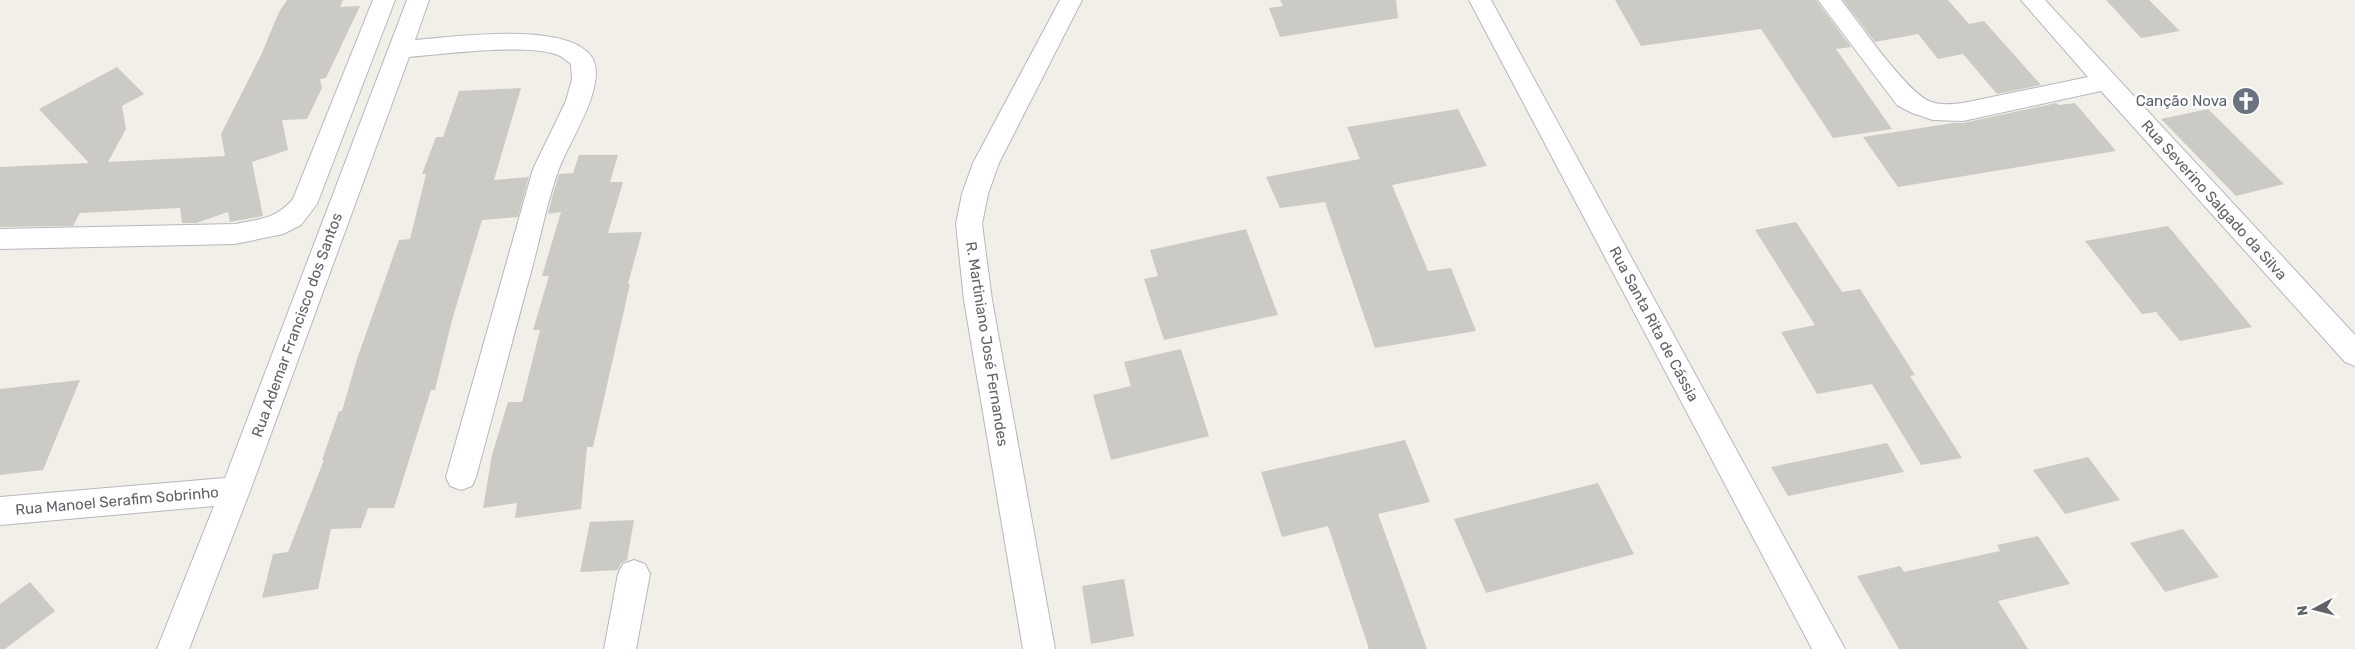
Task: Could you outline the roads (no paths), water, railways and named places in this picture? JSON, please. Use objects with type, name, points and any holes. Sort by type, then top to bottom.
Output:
[{"type":"street","points":[[0,239],[235,234],[274,227],[292,218],[304,204],[384,0]]},
{"type":"street","name":"Rua Ademar Francisco dos Santos","points":[[173,649],[235,491],[418,0]]},
{"type":"street","name":"R. Martiniano José Fernandes","points":[[1039,649],[978,300],[970,224],[974,194],[986,163],[1072,0]]},
{"type":"street","name":"Rua Santa Rita de Cássia","points":[[1480,0],[1829,649]]},
{"type":"street","points":[[1829,0],[1906,99],[1922,110],[1940,114],[1963,112],[2106,82]]},
{"type":"street","name":"Rua Severino Salgado da Silva","points":[[2032,0],[2355,354]]},
{"type":"street","points":[[399,49],[492,44],[538,44],[566,49],[582,61],[584,79],[578,101],[546,169],[461,477]]},
{"type":"street","name":"Rua Manoel Serafim Sobrinho","points":[[0,511],[235,491]]},
{"type":"street","points":[[620,649],[634,574]]},
{"type":"place","name":"Canção Nova","points":[[2246,101]]}]
